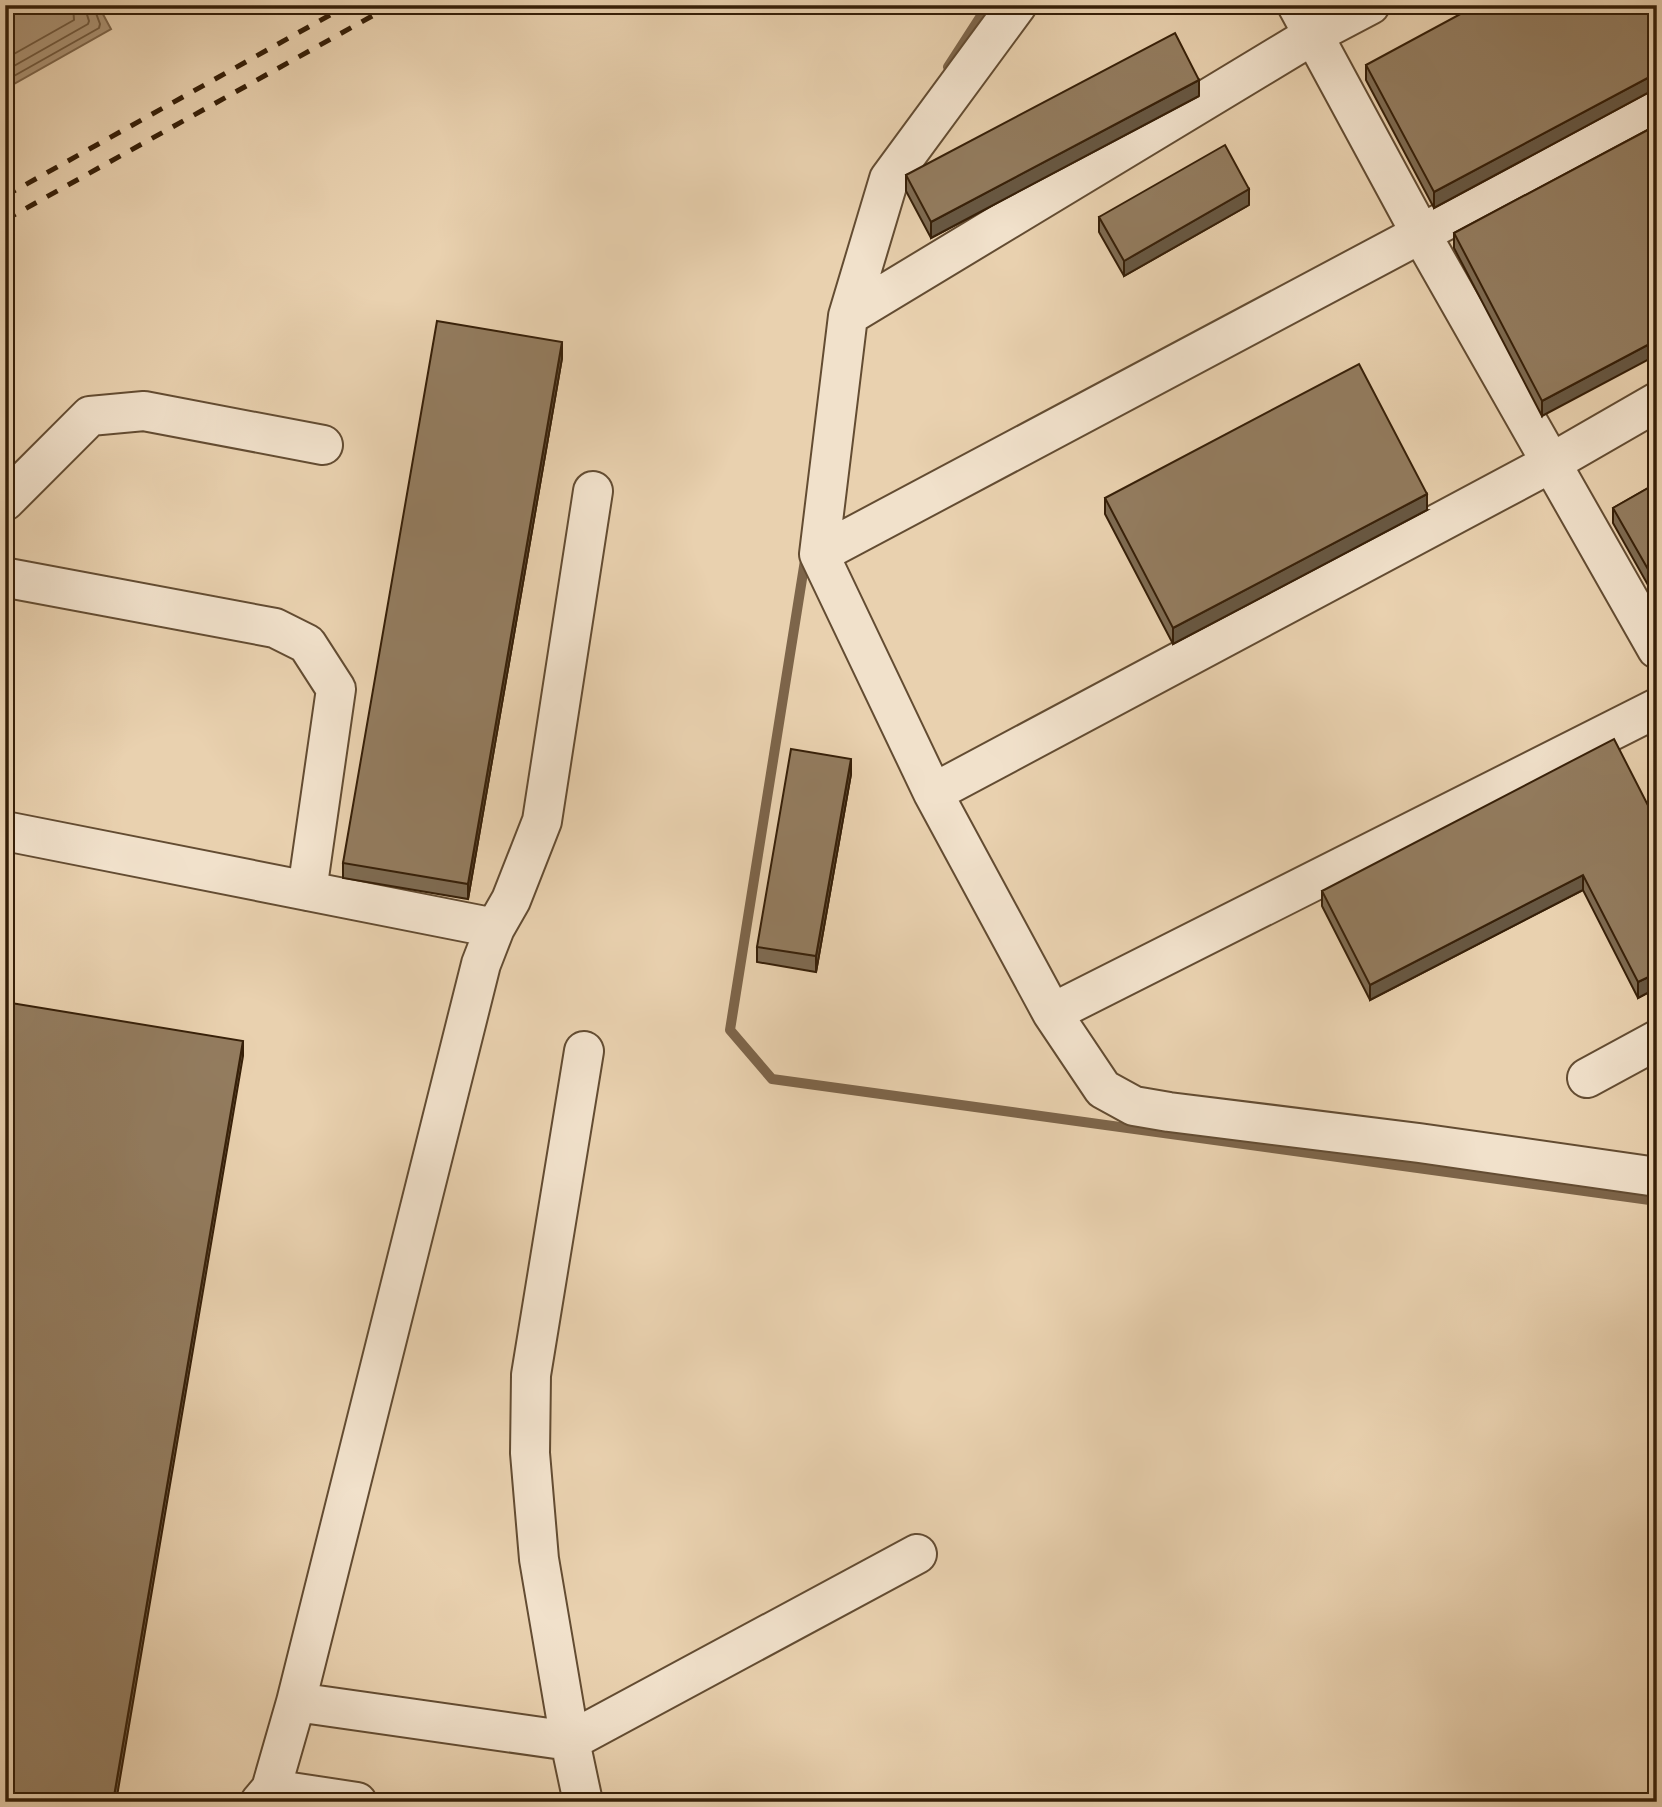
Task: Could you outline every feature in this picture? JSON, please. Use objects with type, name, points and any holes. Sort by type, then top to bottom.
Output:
[{"type":"lane","points":[[1017,5],[889,178],[848,316],[818,554],[933,793],[1052,1013],[1103,1088],[1134,1106],[1657,1177]]},
{"type":"lane","points":[[848,316],[1305,20],[1370,5]]},
{"type":"lane","points":[[1305,20],[1421,234],[1657,649]]},
{"type":"lane","points":[[818,554],[1657,108]]},
{"type":"lane","points":[[933,793],[1551,463],[1657,402]]},
{"type":"lane","points":[[5,501],[90,416],[144,411],[323,445]]},
{"type":"lane","points":[[357,1802],[266,1795],[296,1702],[481,964],[495,928],[511,900],[542,821],[593,491]]},
{"type":"lane","points":[[5,576],[275,628],[307,644],[336,689],[307,891]]},
{"type":"lane","points":[[1052,1013],[1657,708]]},
{"type":"lane","points":[[5,831],[495,928]]},
{"type":"lane","points":[[1587,1078],[1657,1040]]},
{"type":"lane","points":[[583,1802],[539,1559],[530,1452],[530,1414],[531,1375],[584,1051]]},
{"type":"lane","points":[[296,1702],[570,1741],[917,1554]]},
{"type":"water","points":[[5,5],[98,5],[111,29],[5,89]]},
{"type":"building","points":[[1477,5],[1657,5],[1657,73],[1434,192],[1366,65]]},
{"type":"building","points":[[1175,33],[1199,80],[931,222],[906,175]]},
{"type":"building","points":[[1657,125],[1657,340],[1542,401],[1454,233]]},
{"type":"building","points":[[1225,145],[1249,189],[1124,261],[1099,217]]},
{"type":"building","points":[[437,321],[562,342],[468,884],[343,863]]},
{"type":"building","points":[[1359,364],[1427,494],[1173,628],[1105,498]]},
{"type":"building","points":[[1657,483],[1657,585],[1613,508]]},
{"type":"building","points":[[1614,739],[1657,823],[1657,973],[1638,982],[1583,875],[1370,985],[1322,891]]},
{"type":"building","points":[[791,749],[851,759],[816,956],[757,947]]},
{"type":"building","points":[[5,1002],[243,1041],[113,1802],[5,1802]]},
{"type":"waterway","points":[[948,67],[988,5]]},
{"type":"waterway","points":[[806,554],[730,1030],[772,1079],[1657,1201]]},
{"type":"railway","points":[[5,196],[348,5]]},
{"type":"railway","points":[[5,220],[392,5]]}]
